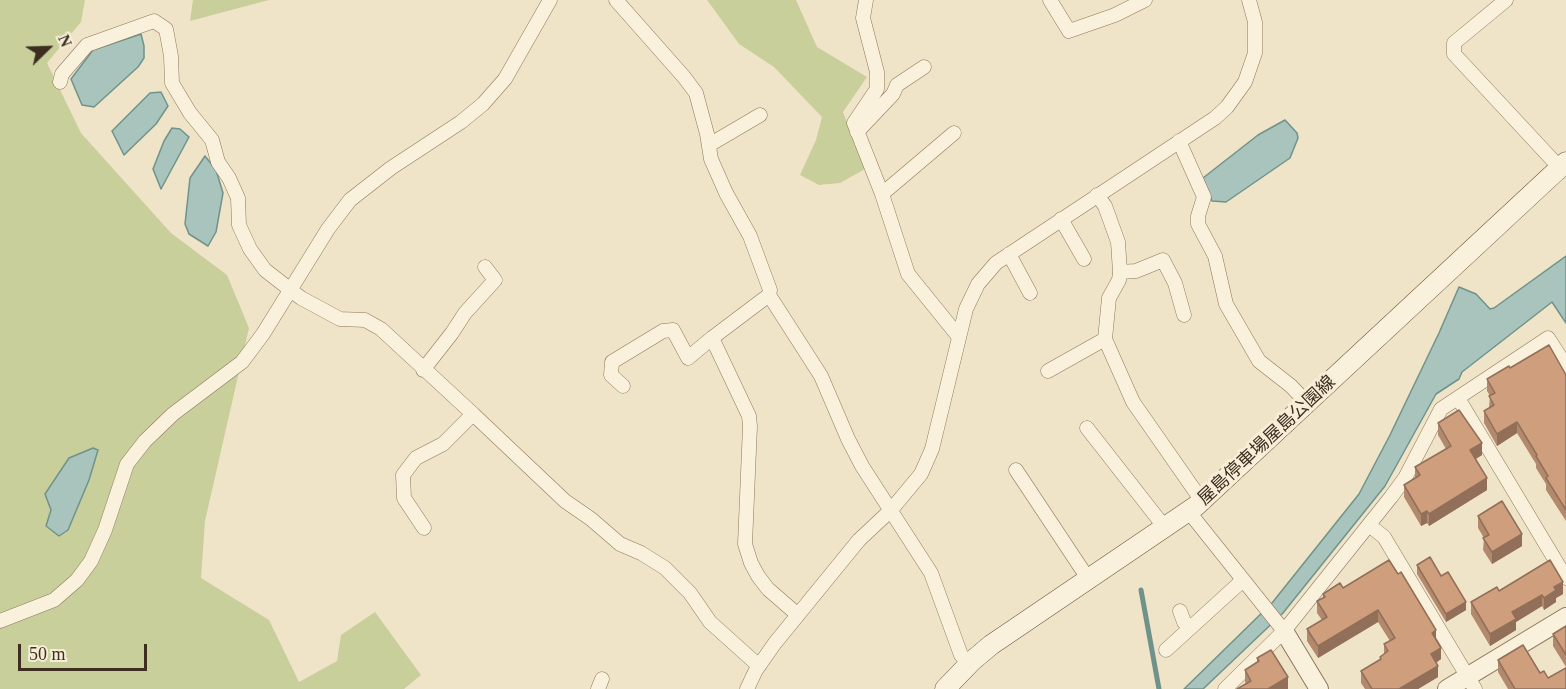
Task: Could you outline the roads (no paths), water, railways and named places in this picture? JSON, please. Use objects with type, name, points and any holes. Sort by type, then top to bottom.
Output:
[{"type":"main road","name":"屋島停車場屋島公園線","points":[[945,689],[969,664],[998,640],[1196,507],[1563,165]]},
{"type":"street","points":[[0,621],[54,600],[77,580],[96,550],[127,464],[145,441],[173,414],[242,362],[263,334],[328,229],[350,200],[391,168],[461,123],[483,104],[505,79],[550,0]]},
{"type":"street","points":[[616,0],[696,93],[711,159],[726,193],[750,236],[770,290],[769,295],[820,376],[862,466],[931,573],[961,655],[969,664]]},
{"type":"street","points":[[866,0],[863,18],[877,72],[877,89],[854,123],[882,194],[908,274],[959,337]]},
{"type":"street","points":[[1050,0],[1069,31],[1115,15],[1145,0]]},
{"type":"street","points":[[747,689],[759,666],[798,615],[859,540],[891,510],[913,485],[927,462],[966,309],[986,273],[1009,254],[1227,107],[1245,82],[1255,53],[1256,37],[1250,0]]},
{"type":"street","points":[[1506,0],[1489,5],[1454,43],[1454,54],[1563,165]]},
{"type":"street","points":[[60,82],[62,74],[87,45],[154,21],[166,29],[171,56],[172,83],[190,113],[212,140],[218,162],[229,178],[238,198],[239,225],[250,249],[265,270],[301,298],[340,318],[365,320],[381,329],[565,501],[591,519],[620,544],[641,553],[665,568],[690,593],[710,622],[759,666]]},
{"type":"street","points":[[857,132],[893,94],[897,85],[924,68]]},
{"type":"street","points":[[709,145],[760,114]]},
{"type":"street","points":[[882,194],[954,133]]},
{"type":"street","points":[[1179,141],[1204,197],[1198,224],[1215,256],[1226,304],[1259,362],[1291,386],[1308,404]]},
{"type":"street","points":[[1097,195],[1105,206],[1118,242],[1120,272],[1119,280],[1109,298],[1105,339],[1133,402],[1243,580],[1281,626],[1319,689]]},
{"type":"street","points":[[1061,219],[1084,259]]},
{"type":"street","points":[[1009,254],[1030,292]]},
{"type":"street","points":[[1120,272],[1136,271],[1163,260],[1175,283],[1184,315]]},
{"type":"street","points":[[423,370],[465,313],[495,280],[485,267]]},
{"type":"street","points":[[623,386],[611,375],[612,362],[663,331],[673,330],[688,358],[769,295]]},
{"type":"street","points":[[712,338],[749,416],[745,544],[758,576],[768,589],[798,615]]},
{"type":"street","points":[[1225,689],[1369,525],[1405,478],[1441,409],[1548,338],[1566,366]]},
{"type":"street","points":[[1048,371],[1105,339]]},
{"type":"street","points":[[1458,398],[1566,578]]},
{"type":"street","points":[[424,528],[404,498],[403,475],[416,458],[443,444],[473,414]]},
{"type":"street","points":[[1088,428],[1166,529]]},
{"type":"street","points":[[1016,470],[1089,580]]},
{"type":"street","points":[[1369,525],[1384,537],[1472,683]]},
{"type":"street","points":[[1166,650],[1243,580]]},
{"type":"street","points":[[1180,611],[1190,628]]},
{"type":"street","points":[[1447,689],[1472,683],[1566,617]]},
{"type":"water","points":[[141,34],[144,58],[138,67],[94,107],[82,105],[71,79],[93,50]]},
{"type":"water","points":[[161,92],[168,106],[156,124],[124,155],[112,131],[150,93]]},
{"type":"water","points":[[1285,120],[1297,133],[1298,138],[1290,158],[1226,202],[1212,201],[1203,178],[1258,135]]},
{"type":"water","points":[[172,128],[180,129],[189,137],[161,189],[153,169]]},
{"type":"water","points":[[205,156],[216,170],[223,193],[216,232],[208,246],[189,234],[185,224],[190,178]]},
{"type":"water","points":[[1566,256],[1566,323],[1552,302],[1462,372],[1459,379],[1436,394],[1385,486],[1283,613],[1203,689],[1184,689],[1272,603],[1359,494],[1390,435],[1459,287],[1476,294],[1490,309],[1494,308]]},
{"type":"water","points":[[93,448],[98,450],[89,480],[68,530],[59,536],[46,526],[51,510],[45,494],[69,458]]},
{"type":"waterway","points":[[1141,590],[1159,689]]}]
